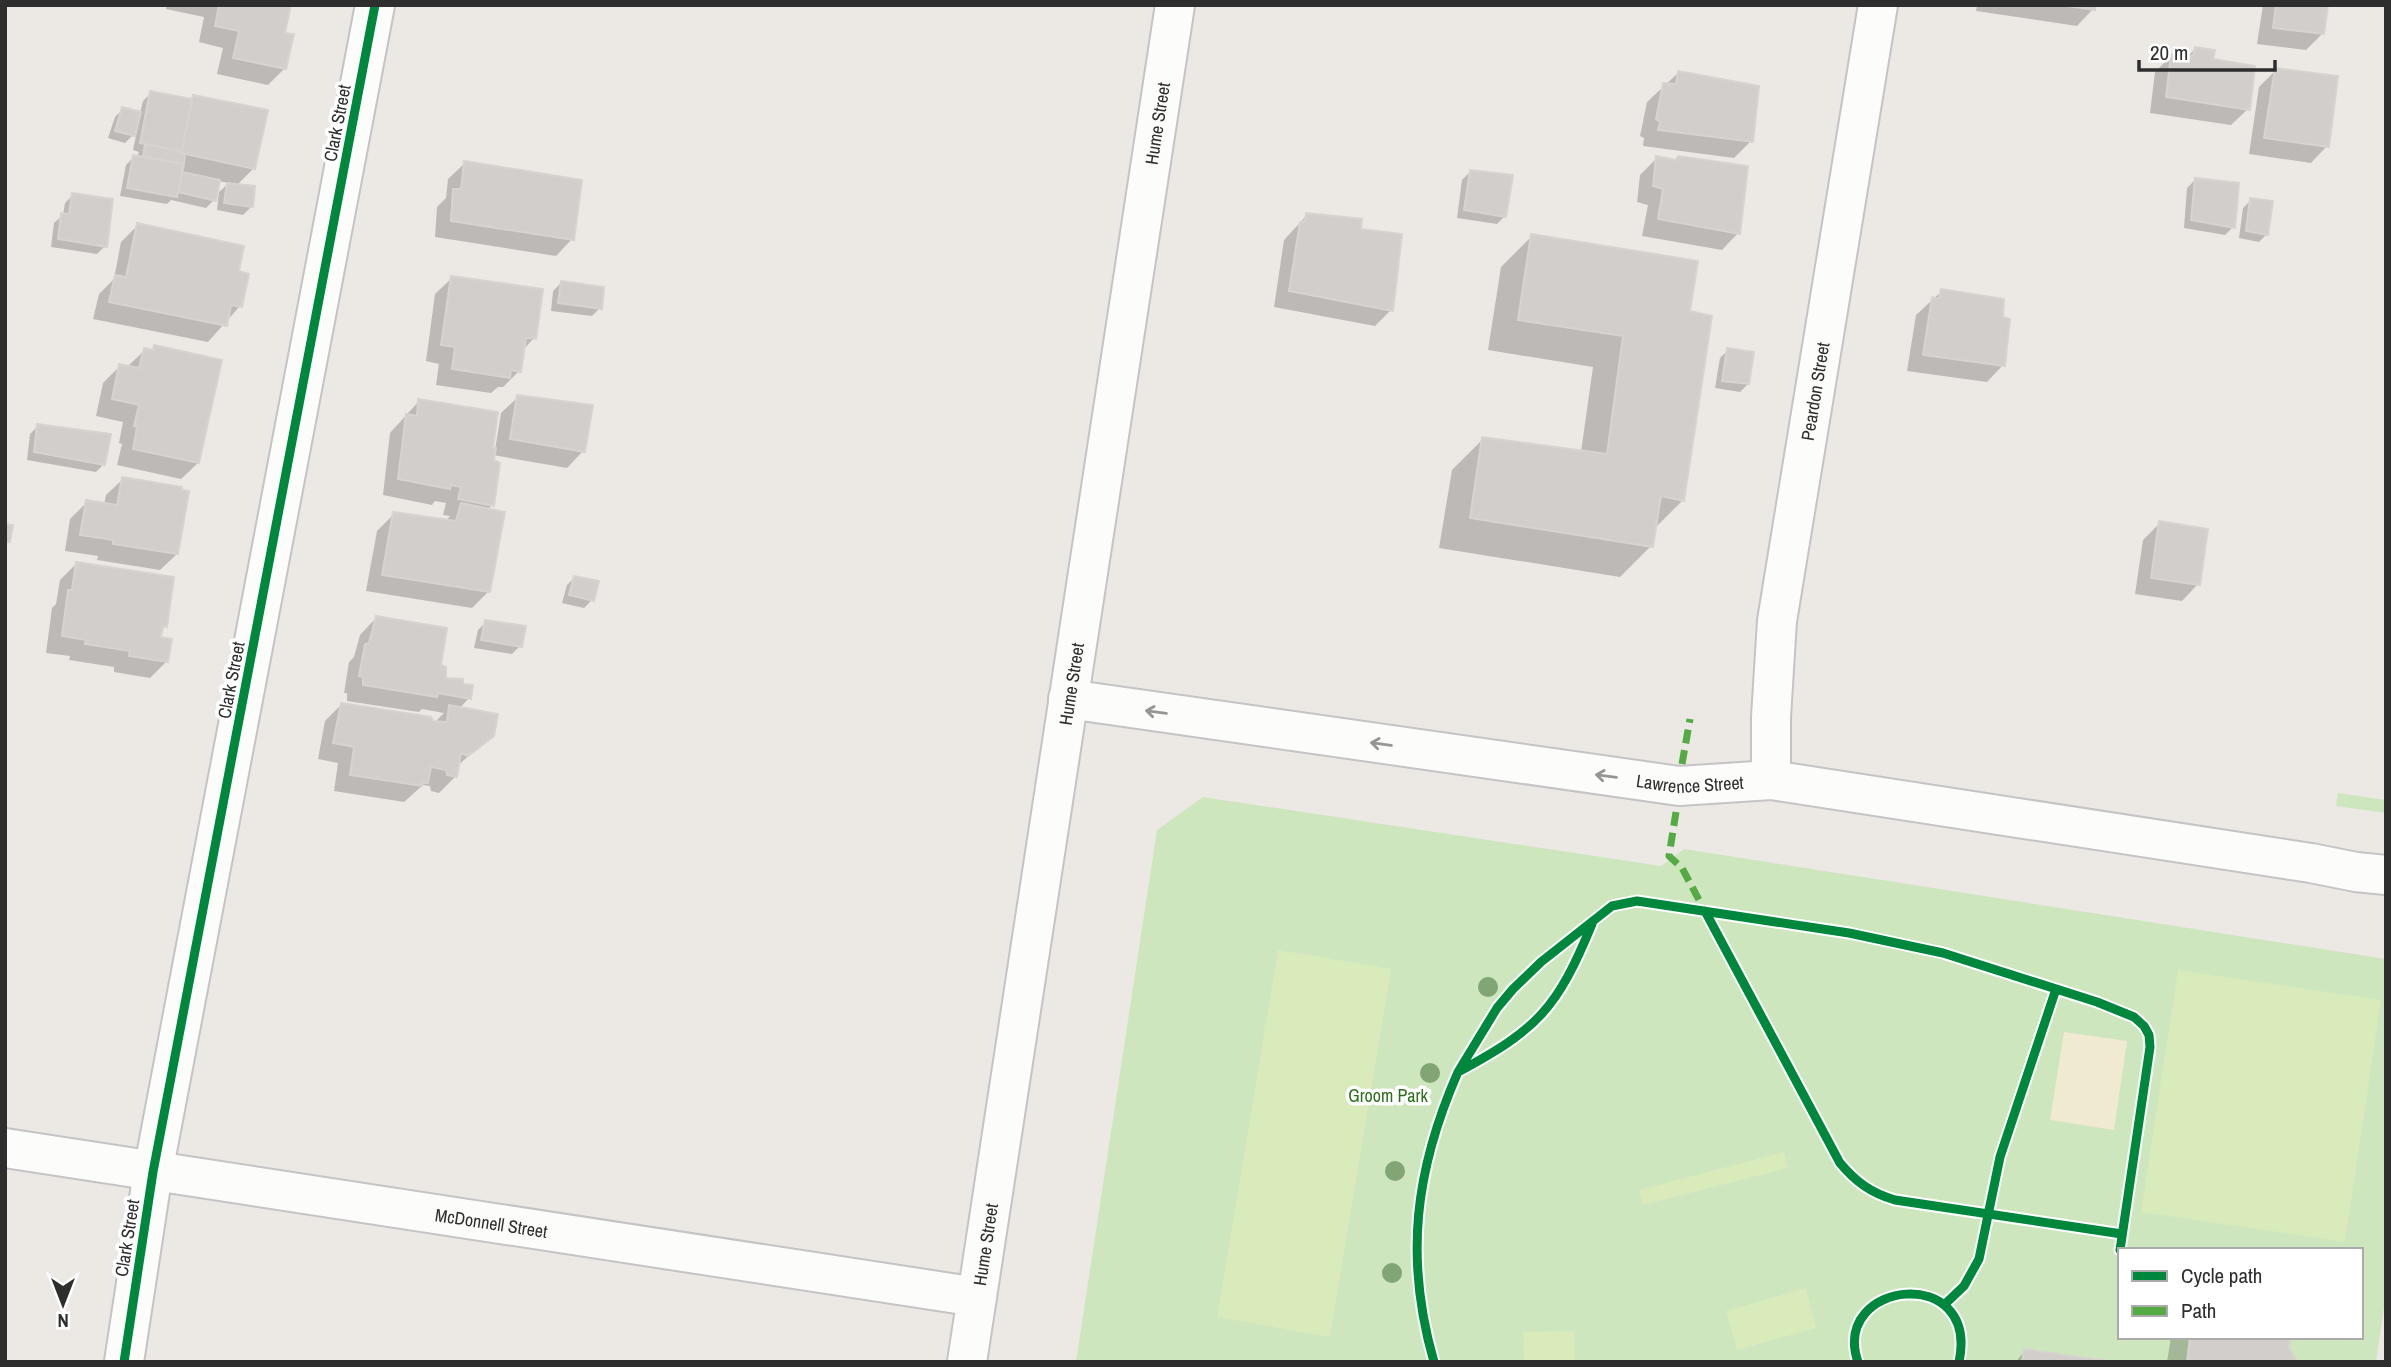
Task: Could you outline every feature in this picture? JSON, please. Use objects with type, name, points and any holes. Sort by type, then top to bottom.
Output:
[{"type":"street","name":"Clark Street","points":[[124,1362],[153,1172],[375,5]]},
{"type":"street","name":"Hume Street","points":[[967,1362],[1175,5]]},
{"type":"street","name":"Peardon Street","points":[[1772,780],[1771,717],[1777,621],[1878,5]]},
{"type":"street","name":"Lawrence Street","points":[[1069,699],[1679,786],[1772,780],[2386,875]]},
{"type":"street","points":[[2311,863],[2337,885],[2352,893],[2386,902]]},
{"type":"street","name":"McDonnell Street","points":[[5,1149],[976,1297]]},
{"type":"green space","points":[[2338,793],[2386,800],[2386,813],[2336,806]]},
{"type":"green space","name":"Groom Park","points":[[1203,797],[1661,866],[1684,849],[2386,959],[2386,1294],[2376,1362],[1076,1362],[1157,830]]},
{"type":"green space","points":[[1278,950],[1391,969],[1330,1337],[1217,1317]]},
{"type":"green space","points":[[2178,970],[2381,1000],[2345,1242],[2141,1212]]},
{"type":"green space","points":[[1784,1152],[1788,1168],[1643,1205],[1639,1190]]},
{"type":"green space","points":[[1806,1288],[1816,1328],[1737,1350],[1726,1311]]},
{"type":"green space","points":[[1574,1331],[1575,1362],[1524,1362],[1523,1332]]},
{"type":"sand","points":[[2064,1032],[2127,1041],[2114,1130],[2050,1120]]},
{"type":"building","points":[[219,5],[291,5],[285,33],[294,34],[286,69],[233,58],[239,31],[215,26]]},
{"type":"building","points":[[2062,5],[2095,5],[2095,10]]},
{"type":"building","points":[[2276,5],[2328,5],[2324,34],[2273,28]]},
{"type":"building","points":[[2195,47],[2215,50],[2213,59],[2255,66],[2250,110],[2166,97],[2171,54],[2193,56]]},
{"type":"building","points":[[2275,68],[2338,76],[2329,147],[2264,138]]},
{"type":"building","points":[[1678,71],[1759,86],[1753,142],[1658,130],[1660,122],[1656,119],[1663,83],[1676,84]]},
{"type":"building","points":[[150,91],[192,99],[182,151],[140,143]]},
{"type":"building","points":[[193,95],[268,110],[255,169],[181,153]]},
{"type":"building","points":[[122,107],[141,112],[135,136],[115,131]]},
{"type":"building","points":[[145,144],[182,151],[181,153],[185,154],[184,164],[143,156]]},
{"type":"building","points":[[133,155],[184,164],[177,197],[127,188]]},
{"type":"building","points":[[1656,156],[1676,160],[1678,156],[1748,166],[1740,234],[1658,219],[1663,189],[1653,186]]},
{"type":"building","points":[[464,161],[582,180],[574,240],[451,221],[453,189],[461,189]]},
{"type":"building","points":[[1470,170],[1513,175],[1506,217],[1464,210]]},
{"type":"building","points":[[182,172],[220,180],[216,201],[178,192]]},
{"type":"building","points":[[2195,178],[2239,183],[2235,228],[2191,220]]},
{"type":"building","points":[[227,183],[255,186],[253,207],[224,203]]},
{"type":"building","points":[[72,193],[113,199],[107,247],[58,239],[61,213],[69,214]]},
{"type":"building","points":[[2250,198],[2273,201],[2268,235],[2246,231]]},
{"type":"building","points":[[1306,213],[1362,219],[1361,229],[1402,234],[1393,311],[1289,291],[1300,222],[1305,221]]},
{"type":"building","points":[[137,223],[244,246],[239,271],[249,274],[242,307],[231,305],[227,326],[109,302],[115,275],[126,277]]},
{"type":"building","points":[[1531,234],[1698,261],[1690,311],[1712,316],[1684,501],[1661,496],[1653,547],[1470,518],[1482,437],[1607,454],[1623,336],[1518,320]]},
{"type":"building","points":[[451,276],[543,289],[536,339],[526,338],[521,372],[511,370],[510,378],[452,369],[455,347],[441,345]]},
{"type":"building","points":[[561,281],[604,287],[602,309],[558,303]]},
{"type":"building","points":[[1941,289],[2004,299],[2003,317],[2010,319],[2005,366],[1923,355],[1932,297],[1939,299]]},
{"type":"building","points":[[154,345],[222,360],[199,463],[133,449],[137,427],[134,426],[139,405],[112,399],[119,364],[139,368],[144,348],[153,350]]},
{"type":"building","points":[[1727,348],[1754,352],[1749,384],[1722,381]]},
{"type":"building","points":[[517,395],[593,405],[585,452],[510,439]]},
{"type":"building","points":[[418,399],[498,412],[493,448],[496,448],[494,460],[500,463],[494,506],[458,499],[461,487],[451,485],[450,489],[398,479],[406,414],[417,416]]},
{"type":"building","points":[[37,424],[111,434],[105,465],[34,452]]},
{"type":"building","points":[[122,477],[182,487],[182,490],[189,491],[178,554],[113,544],[113,540],[80,535],[86,500],[117,505]]},
{"type":"building","points":[[461,503],[505,512],[490,592],[382,575],[393,512],[456,521]]},
{"type":"building","points":[[2159,521],[2208,529],[2200,585],[2151,578]]},
{"type":"building","points":[[5,524],[13,525],[10,542],[5,542]]},
{"type":"building","points":[[76,562],[174,577],[167,627],[163,626],[161,637],[172,639],[168,662],[129,656],[130,651],[85,644],[86,640],[62,636],[68,590],[72,590]]},
{"type":"building","points":[[574,576],[599,581],[594,601],[569,595]]},
{"type":"building","points":[[376,616],[447,628],[441,665],[446,667],[446,678],[463,679],[463,684],[473,685],[471,699],[438,693],[437,697],[363,685],[363,677],[359,676],[365,644],[369,643]]},
{"type":"building","points":[[485,620],[526,626],[522,647],[481,640]]},
{"type":"building","points":[[341,703],[447,722],[449,705],[498,714],[494,736],[468,756],[461,753],[457,777],[447,775],[446,770],[431,767],[428,783],[423,783],[422,786],[350,775],[354,747],[333,743]]},
{"type":"building","points":[[2190,1339],[2290,1339],[2289,1348],[2298,1362],[2187,1362]]},
{"type":"building","points":[[2024,1349],[2108,1361],[2022,1362]]},
{"type":"marked path","points":[[1682,764],[1690,719]]},
{"type":"marked path","points":[[1676,812],[1669,856],[1682,868],[1705,911]]},
{"type":"cycle path","points":[[124,1362],[153,1172],[375,5]]},
{"type":"cycle path","points":[[1592,924],[1568,977],[1542,1014],[1508,1043],[1458,1072],[1497,1008],[1541,962],[1612,906],[1637,901],[1849,933],[1943,953],[2097,1002],[2134,1017],[2149,1035],[2150,1047],[2120,1248]]},
{"type":"cycle path","points":[[1705,911],[1840,1163],[1858,1181],[1895,1200],[2122,1234]]},
{"type":"cycle path","points":[[1944,1305],[1964,1286],[1979,1259],[2000,1157],[2056,989]]},
{"type":"cycle path","points":[[1434,1362],[1419,1287],[1419,1215],[1432,1144],[1458,1072]]},
{"type":"cycle path","points":[[1858,1362],[1855,1334],[1865,1313],[1883,1300],[1906,1294],[1929,1297],[1948,1309],[1960,1330],[1959,1362]]}]
